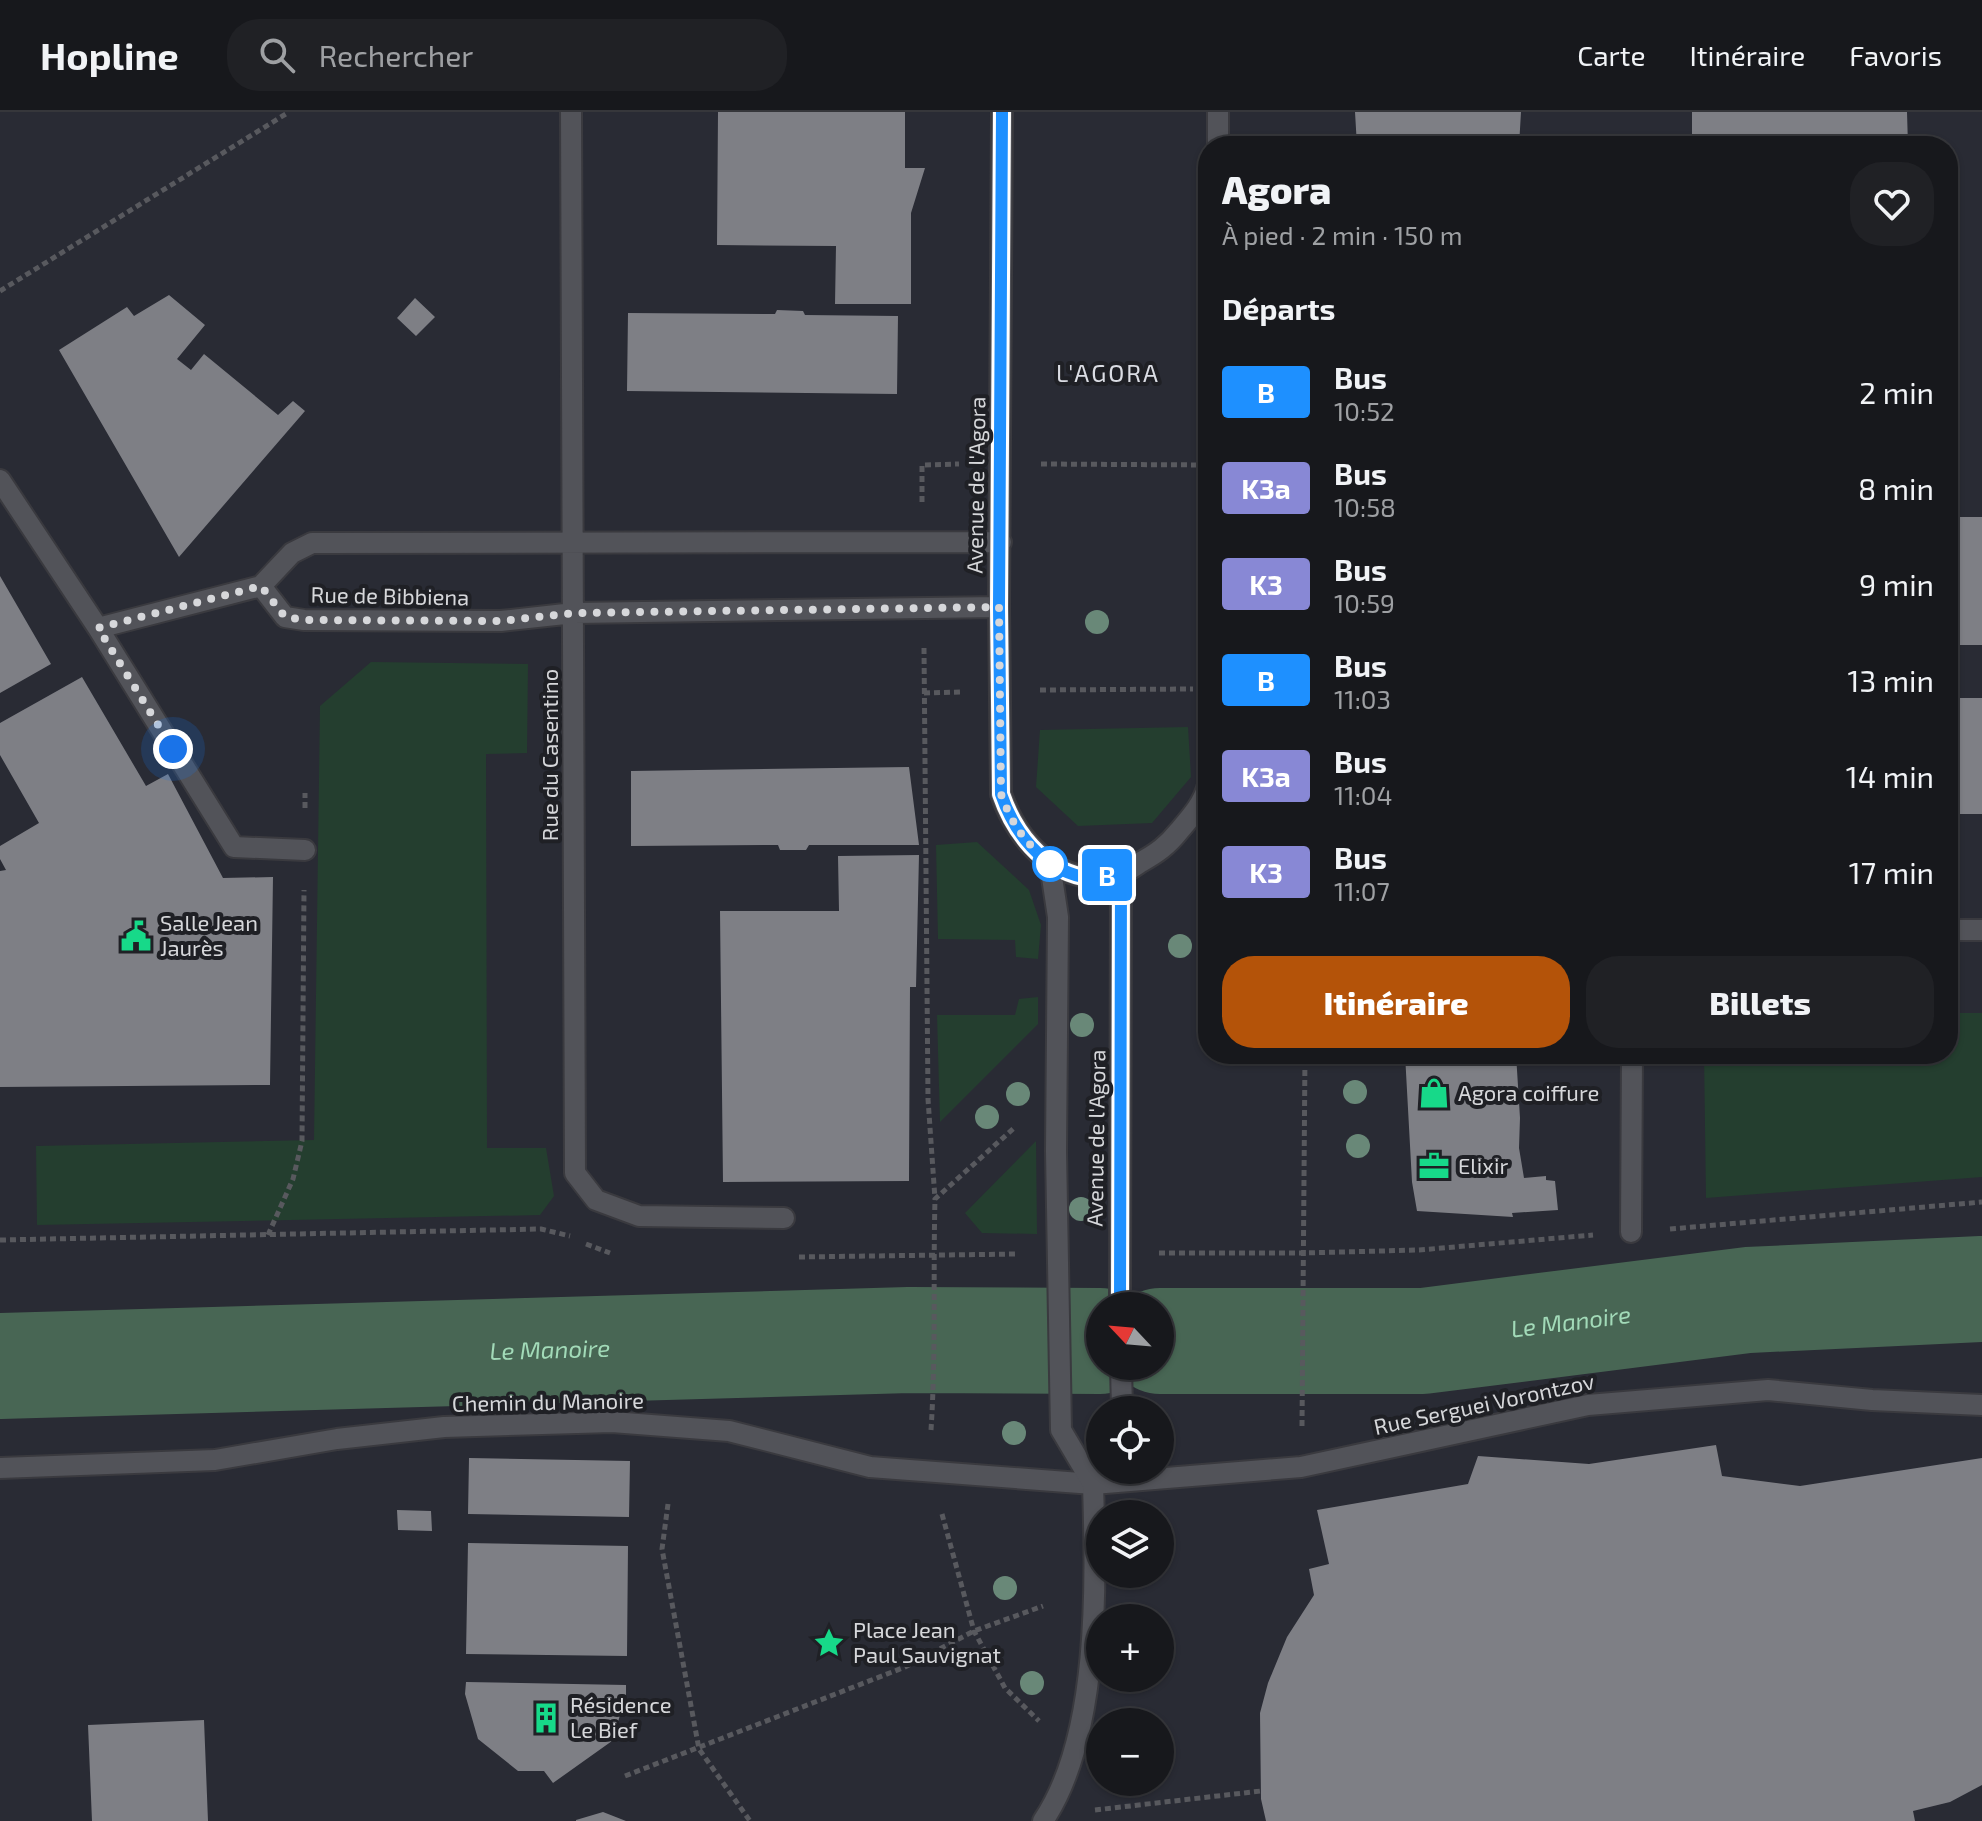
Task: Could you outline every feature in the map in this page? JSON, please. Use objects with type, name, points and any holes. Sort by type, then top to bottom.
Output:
[{"type":"street","name":"Rue du Casentino","points":[[571,112],[575,1173],[596,1200],[639,1216],[784,1218]]},
{"type":"street","name":"Avenue de l'Agora","points":[[1002,112],[1001,794],[1010,819],[1030,845],[1050,864],[1085,878],[1121,874],[1165,849],[1198,807]]},
{"type":"street","points":[[1218,112],[1218,136]]},
{"type":"street","points":[[0,480],[98,628],[234,847],[305,850]]},
{"type":"street","points":[[98,628],[261,586],[292,553],[312,543],[1001,542]]},
{"type":"street","name":"Rue de Bibbiena","points":[[261,586],[285,617],[304,620],[501,621],[574,613],[999,607]]},
{"type":"street","points":[[1050,864],[1058,917],[1057,1254],[1061,1430],[1086,1463]]},
{"type":"street","name":"Avenue de l'Agora","points":[[1120,1292],[1121,874]]},
{"type":"street","points":[[1958,930],[1982,930]]},
{"type":"street","points":[[1631,1232],[1632,1064]]},
{"type":"street","name":"Rue Serguei Vorontzov","points":[[1174,1473],[1301,1467],[1588,1405],[1768,1390],[1872,1400],[1982,1405]]},
{"type":"street","name":"Chemin du Manoire","points":[[0,1468],[215,1460],[337,1439],[444,1427],[612,1422],[729,1431],[870,1467],[1086,1477]]},
{"type":"street","points":[[1043,1821],[1058,1794],[1075,1751],[1086,1693],[1096,1578],[1097,1484]]},
{"type":"path","points":[[0,291],[289,112]]},
{"type":"path","points":[[923,608],[928,1099],[935,1199],[932,1278],[934,1390]]},
{"type":"path","points":[[1027,690],[1193,689]]},
{"type":"path","points":[[924,693],[967,692]]},
{"type":"path","points":[[268,1235],[293,1179],[302,1141],[305,793]]},
{"type":"path","points":[[1302,1385],[1305,1064]]},
{"type":"path","points":[[935,1199],[1016,1127]]},
{"type":"path","points":[[1119,1253],[1419,1250],[1982,1202]]},
{"type":"path","points":[[0,1240],[541,1229],[564,1233],[595,1249],[618,1255]]},
{"type":"path","points":[[790,1257],[1057,1254]]},
{"type":"path","points":[[928,1471],[974,1631],[1005,1688],[1046,1728]]},
{"type":"path","points":[[668,1504],[662,1549],[699,1749],[750,1821]]},
{"type":"path","points":[[625,1776],[905,1667],[974,1631],[1043,1606]]},
{"type":"path","points":[[1086,1811],[1261,1791]]},
{"type":"shaded area","points":[[0,112],[1982,112],[1982,1821],[0,1821]]},
{"type":"green space","points":[[371,662],[528,664],[527,753],[486,754],[487,1148],[546,1148],[554,1196],[540,1215],[37,1225],[36,1146],[314,1140],[320,706]]},
{"type":"green space","points":[[1188,727],[1191,777],[1152,823],[1078,826],[1036,787],[1040,730]]},
{"type":"green space","points":[[977,842],[1029,890],[1041,925],[1038,959],[1016,957],[1015,940],[938,939],[936,845]]},
{"type":"green space","points":[[1038,997],[1038,1024],[940,1122],[937,1015],[1015,1015],[1019,999]]},
{"type":"green space","points":[[1958,1013],[1982,1013],[1982,1177],[1706,1198],[1704,1064],[1958,1064]]},
{"type":"green space","points":[[1036,1141],[1037,1234],[982,1233],[965,1213]]},
{"type":"building","points":[[718,112],[905,112],[905,168],[925,168],[911,213],[911,304],[835,304],[836,246],[717,245]]},
{"type":"building","points":[[1355,112],[1521,112],[1520,136],[1356,136]]},
{"type":"building","points":[[1692,112],[1907,112],[1908,136],[1692,136]]},
{"type":"building","points":[[169,295],[205,325],[177,359],[191,370],[204,354],[278,415],[293,401],[305,411],[179,557],[59,350],[127,307],[134,316]]},
{"type":"building","points":[[415,298],[435,317],[416,336],[397,318]]},
{"type":"building","points":[[777,310],[803,311],[805,315],[898,316],[897,394],[627,391],[628,313],[775,314]]},
{"type":"building","points":[[1958,517],[1982,517],[1982,645],[1958,645]]},
{"type":"building","points":[[0,576],[51,664],[0,693]]},
{"type":"building","name":"Salle Jean Jaurès","points":[[82,677],[146,786],[168,774],[223,878],[273,877],[270,1085],[0,1087],[0,871],[6,870],[0,859],[0,846],[39,823],[0,755],[0,723]]},
{"type":"building","points":[[1958,698],[1982,698],[1982,814],[1958,814]]},
{"type":"building","points":[[909,767],[919,845],[809,845],[806,850],[780,850],[778,845],[631,846],[631,771]]},
{"type":"building","points":[[919,855],[916,987],[910,987],[909,1181],[723,1182],[720,911],[839,911],[838,856]]},
{"type":"building","points":[[1406,1064],[1517,1064],[1519,1148],[1524,1178],[1546,1176],[1546,1180],[1555,1181],[1558,1210],[1512,1213],[1513,1217],[1417,1211],[1412,1182]]},
{"type":"building","points":[[1716,1445],[1722,1476],[1800,1486],[1982,1458],[1982,1785],[1950,1802],[1913,1811],[1915,1821],[1266,1821],[1261,1799],[1260,1713],[1268,1683],[1287,1637],[1314,1595],[1309,1569],[1329,1564],[1317,1510],[1468,1484],[1478,1456],[1589,1464]]},
{"type":"building","points":[[469,1458],[630,1461],[629,1517],[468,1514]]},
{"type":"building","points":[[397,1510],[431,1511],[432,1531],[398,1530]]},
{"type":"building","points":[[468,1543],[628,1546],[627,1656],[466,1654]]},
{"type":"building","name":"Résidence Le Bief","points":[[466,1682],[626,1685],[626,1696],[612,1741],[553,1783],[544,1771],[518,1771],[478,1739],[465,1694]]},
{"type":"building","points":[[204,1720],[208,1821],[92,1821],[88,1725]]},
{"type":"building","points":[[603,1812],[626,1821],[576,1821],[576,1820]]},
{"type":"waterway","name":"Le Manoire","points":[[1174,1341],[1423,1341],[1748,1300],[1982,1289]]},
{"type":"waterway","name":"Le Manoire","points":[[0,1366],[909,1340],[1086,1341]]},
{"type":"bus line","name":"B","points":[[1002,112],[1001,794],[1010,819],[1050,864],[1085,878],[1121,874],[1120,1292]]},
{"type":"place","name":"Salle Jean Jaurès","points":[[136,936]]},
{"type":"place","name":"Agora coiffure","points":[[1434,1093]]},
{"type":"place","name":"Elixir","points":[[1434,1166]]},
{"type":"place","name":"Place Jean Paul Sauvignat","points":[[829,1643]]},
{"type":"place","name":"Résidence Le Bief","points":[[546,1718]]},
{"type":"district","name":"L'AGORA","points":[[1108,374]]},
{"type":"route","points":[[173,749],[98,628],[261,586],[285,617],[304,620],[501,621],[574,613],[999,607],[1001,794],[1010,819],[1050,864]]}]
